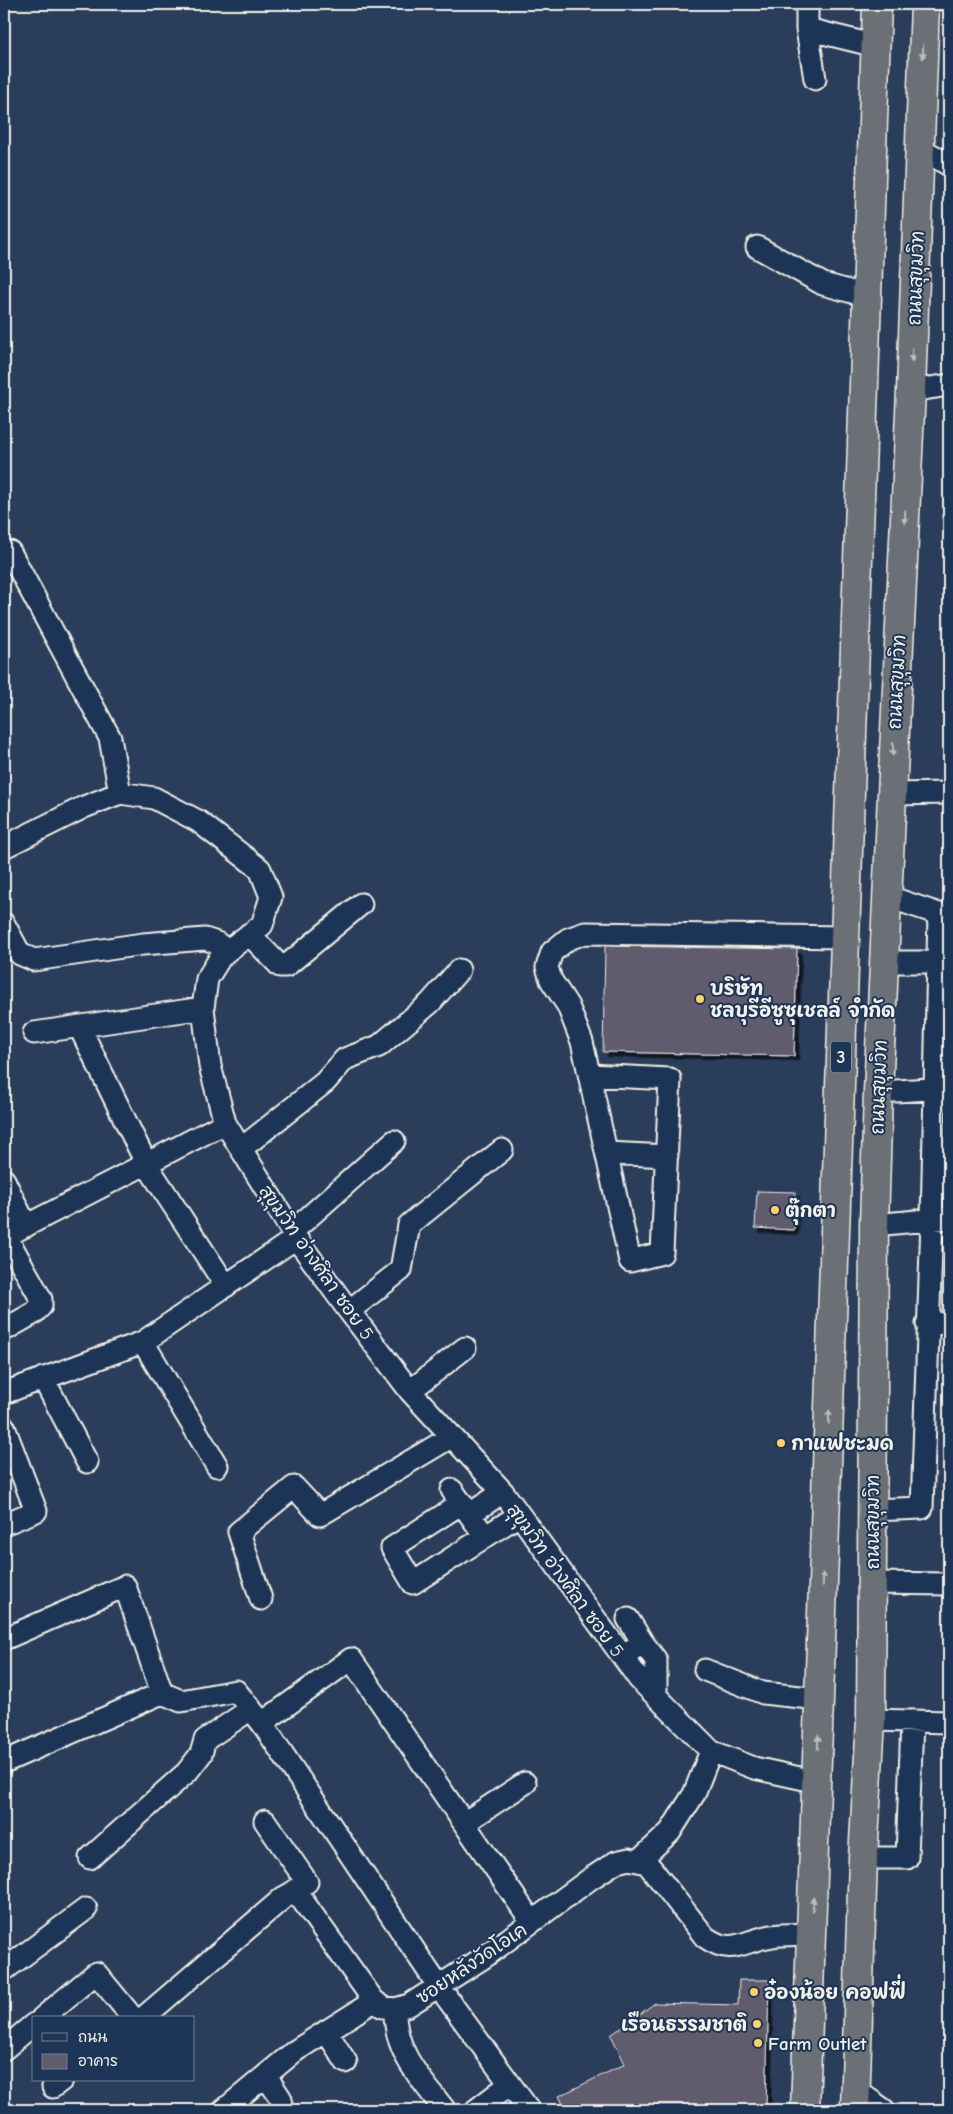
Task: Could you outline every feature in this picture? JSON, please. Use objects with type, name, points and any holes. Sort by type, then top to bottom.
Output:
[{"type":"highway","name":"ถนนสุขุมวิท","points":[[805,2110],[818,1782],[819,1699],[876,46],[875,4]]},
{"type":"highway","name":"ถนนสุขุมวิท","points":[[856,2100],[863,1858],[871,1720],[874,1225],[878,1092],[911,391],[925,4]]},
{"type":"street","points":[[807,4],[807,30],[815,79]]},
{"type":"street","points":[[807,30],[876,46]]},
{"type":"street","points":[[920,148],[949,165]]},
{"type":"street","points":[[757,247],[823,284],[867,296]]},
{"type":"street","points":[[911,391],[949,385]]},
{"type":"street","points":[[10,552],[110,738],[120,793]]},
{"type":"street","name":"สุขุมวิท อ่างศิลา ซอย 5","points":[[4,847],[84,807],[120,793],[154,798],[198,821],[260,869],[271,897],[262,925],[220,958],[206,979],[203,1008],[210,1066],[225,1123],[240,1149],[294,1235],[349,1311],[410,1391],[502,1492],[639,1679],[711,1751],[754,1768],[818,1782]]},
{"type":"street","points":[[891,794],[949,793]]},
{"type":"street","points":[[872,1510],[922,1508],[927,1324],[940,1219],[943,963],[939,914],[886,896]]},
{"type":"street","points":[[249,934],[280,966],[286,966],[361,904]]},
{"type":"street","points":[[4,924],[20,954],[34,960],[143,944],[205,940],[217,943],[227,951]]},
{"type":"street","points":[[590,1075],[670,1079],[662,1253],[630,1261],[582,1042],[568,1006],[551,980],[547,967],[552,952],[568,939],[584,933],[845,937]]},
{"type":"street","points":[[883,962],[943,963]]},
{"type":"street","points":[[240,1149],[325,1082],[345,1059],[379,1046],[430,1003],[459,970]]},
{"type":"street","points":[[34,1033],[203,1008]]},
{"type":"street","points":[[79,1026],[148,1165],[226,1286]]},
{"type":"street","points":[[878,1092],[942,1089]]},
{"type":"street","points":[[4,1330],[34,1313],[40,1306],[41,1299],[5,1236],[148,1165],[225,1123]]},
{"type":"street","points":[[4,1393],[143,1342],[226,1286],[294,1235],[394,1141]]},
{"type":"street","points":[[349,1311],[401,1270],[409,1224],[502,1150]]},
{"type":"street","points":[[607,1153],[667,1156]]},
{"type":"street","points":[[4,1180],[26,1226]]},
{"type":"street","points":[[874,1225],[940,1219]]},
{"type":"street","points":[[927,1324],[949,1323]]},
{"type":"street","points":[[143,1342],[217,1466]]},
{"type":"street","points":[[410,1391],[465,1348]]},
{"type":"street","points":[[43,1378],[87,1462]]},
{"type":"street","points":[[4,1427],[36,1511],[4,1524]]},
{"type":"street","points":[[261,1599],[239,1532],[294,1487],[320,1515],[451,1437]]},
{"type":"street","points":[[502,1492],[461,1502],[392,1548],[413,1583],[519,1515]]},
{"type":"street","points":[[461,1502],[485,1536]]},
{"type":"street","points":[[872,1583],[949,1584]]},
{"type":"street","points":[[4,1639],[125,1586],[162,1693]]},
{"type":"street","points":[[628,1619],[656,1660],[656,1696]]},
{"type":"street","points":[[622,1656],[643,1643]]},
{"type":"street","points":[[90,1858],[187,1772],[201,1754],[205,1740],[256,1716],[351,1659],[532,1922]]},
{"type":"street","points":[[705,1670],[763,1693],[819,1699]]},
{"type":"street","points":[[4,1762],[162,1693],[181,1701],[236,1692],[256,1716],[439,1987],[529,2110]]},
{"type":"street","points":[[871,1720],[949,1722]]},
{"type":"street","points":[[863,1858],[907,1858],[912,1721]]},
{"type":"street","points":[[711,1751],[694,1794],[670,1832],[640,1860],[647,1863],[657,1874],[704,1937],[717,1945],[732,1947],[771,1936],[812,1934]]},
{"type":"street","points":[[464,1823],[525,1783]]},
{"type":"street","points":[[147,2016],[169,2006],[292,1893],[307,1882],[265,1822]]},
{"type":"street","name":"ซอยหลังวัดโอเค","points":[[374,2001],[383,2007],[396,2009],[409,2005],[439,1987],[616,1862],[630,1859],[640,1860]]},
{"type":"street","points":[[224,2110],[295,2051],[374,2001],[300,1897],[292,1893]]},
{"type":"street","points":[[4,1970],[86,1909]]},
{"type":"street","points":[[44,2016],[96,1973],[131,2016]]},
{"type":"street","points":[[396,2009],[395,2025],[399,2043],[413,2069],[444,2109]]},
{"type":"street","points":[[4,2049],[32,2026]]},
{"type":"street","points":[[326,2031],[346,2062]]},
{"type":"street","points":[[266,2076],[281,2099]]},
{"type":"street","points":[[476,2110],[510,2084]]},
{"type":"street","points":[[856,2100],[884,2110]]},
{"type":"building","name":"บริษัท ชลบุรีอีซูซุเชลล์ จำกัด","points":[[605,946],[797,949],[794,1056],[603,1052]]},
{"type":"building","name":"ตุ๊กตา","points":[[757,1191],[795,1192],[794,1230],[755,1228]]},
{"type":"building","points":[[739,1980],[769,1980],[766,2110],[566,2110],[559,2096],[625,2064],[611,2035],[655,2003],[738,2005]]},
{"type":"place","name":"บริษัท ชลบุรีอีซูซุเชลล์ จำกัด","points":[[700,999]]},
{"type":"place","name":"ตุ๊กตา","points":[[775,1210]]},
{"type":"place","name":"กาแฟชะมด","points":[[781,1443]]},
{"type":"place","name":"อ๋องน้อย คอฟฟี่","points":[[754,1992]]},
{"type":"place","name":"เรือนธรรมชาติ","points":[[757,2024]]},
{"type":"place","name":"Farm Outlet","points":[[758,2043]]}]
